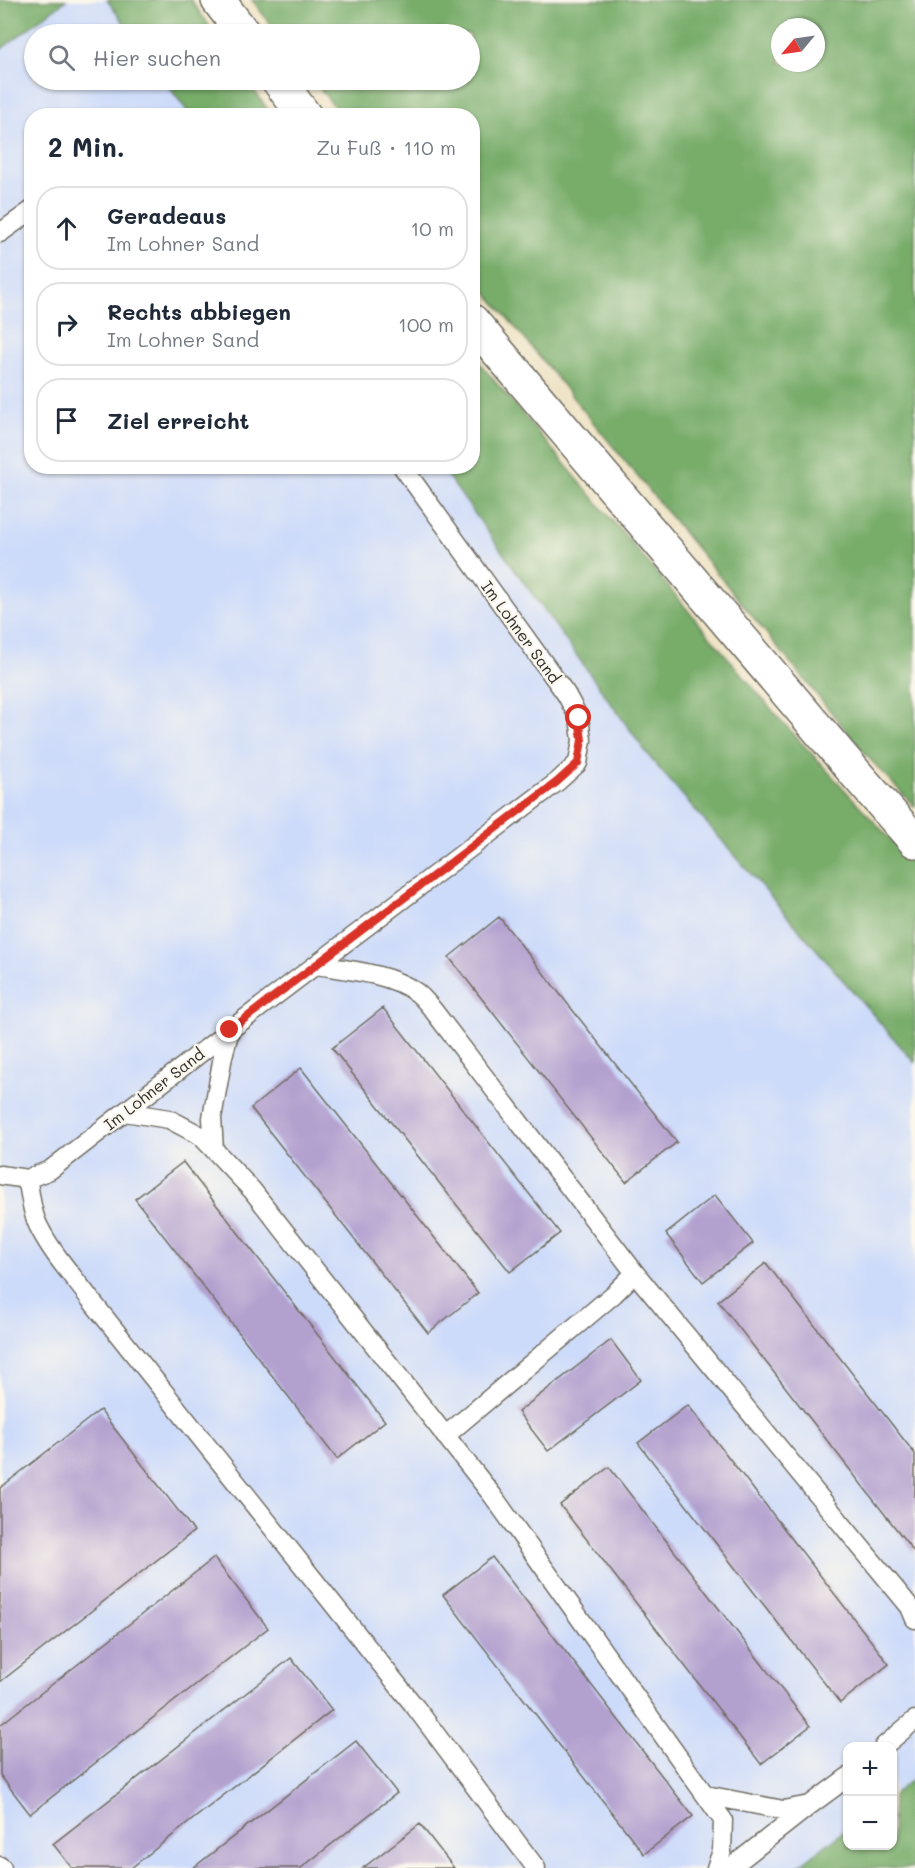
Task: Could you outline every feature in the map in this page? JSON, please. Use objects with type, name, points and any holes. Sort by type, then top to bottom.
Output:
[{"type":"street","points":[[218,0],[236,24]]},
{"type":"street","points":[[286,90],[299,108]]},
{"type":"street","points":[[480,330],[915,841]]},
{"type":"lane","points":[[0,233],[24,216]]},
{"type":"lane","name":"Im Lohner Sand","points":[[27,1179],[50,1170],[557,782],[578,763],[582,740],[579,718],[566,694],[408,474]]},
{"type":"lane","points":[[316,965],[383,978],[405,985],[419,994],[635,1273],[910,1607],[915,1619]]},
{"type":"lane","points":[[214,1150],[212,1118],[230,1030]]},
{"type":"lane","points":[[125,1112],[169,1119],[201,1136],[252,1190],[493,1496],[723,1820],[722,1851],[716,1868]]},
{"type":"lane","points":[[0,1174],[27,1179],[38,1225],[51,1247],[416,1708],[536,1868]]},
{"type":"lane","points":[[446,1436],[614,1294],[635,1273]]},
{"type":"lane","points":[[889,1742],[915,1720]]},
{"type":"lane","points":[[730,1868],[843,1781]]},
{"type":"lane","points":[[706,1795],[783,1810],[810,1805]]},
{"type":"shaded area","points":[[66,0],[107,0],[125,24],[34,24]]},
{"type":"shaded area","points":[[24,32],[24,90],[171,90],[185,108],[24,108],[24,474],[446,474],[651,759],[915,1063],[915,1777],[897,1792],[897,1742],[843,1742],[843,1832],[796,1868],[0,1868],[0,50]]},
{"type":"green space","points":[[0,0],[66,0],[34,24],[24,24],[24,32],[0,50]]},
{"type":"green space","points":[[107,0],[191,0],[208,24],[125,24]]},
{"type":"green space","points":[[252,0],[915,0],[915,807],[867,756],[480,285],[480,108],[335,108],[321,90],[480,90],[480,24],[270,24]]},
{"type":"green space","points":[[171,90],[253,90],[267,108],[185,108]]},
{"type":"green space","points":[[480,363],[777,716],[915,866],[915,1063],[651,759],[446,474],[480,474]]},
{"type":"green space","points":[[915,1777],[915,1868],[796,1868],[843,1832],[843,1850],[897,1850],[897,1792]]},
{"type":"building","points":[[499,917],[677,1142],[626,1182],[449,957]]},
{"type":"building","points":[[383,1008],[560,1233],[510,1272],[332,1048]]},
{"type":"building","points":[[301,1068],[478,1293],[428,1333],[251,1108]]},
{"type":"building","points":[[183,1162],[385,1421],[337,1459],[135,1199]]},
{"type":"building","points":[[715,1195],[753,1243],[703,1282],[666,1234]]},
{"type":"building","points":[[766,1263],[915,1454],[915,1553],[718,1301]]},
{"type":"building","points":[[611,1340],[641,1380],[548,1451],[518,1412]]},
{"type":"building","points":[[688,1405],[889,1664],[840,1703],[638,1443]]},
{"type":"building","points":[[100,1410],[194,1531],[0,1682],[0,1488]]},
{"type":"building","points":[[609,1467],[810,1726],[761,1764],[560,1505]]},
{"type":"building","points":[[492,1557],[693,1816],[644,1854],[443,1595]]},
{"type":"building","points":[[214,1558],[268,1628],[30,1814],[0,1775],[0,1725]]},
{"type":"building","points":[[291,1658],[332,1710],[131,1868],[72,1868],[53,1844]]},
{"type":"building","points":[[356,1741],[397,1793],[301,1868],[193,1868]]},
{"type":"building","points":[[420,1824],[454,1868],[363,1868]]},
{"type":"route","points":[[230,1030],[557,782],[578,763],[582,740],[579,718]]}]
